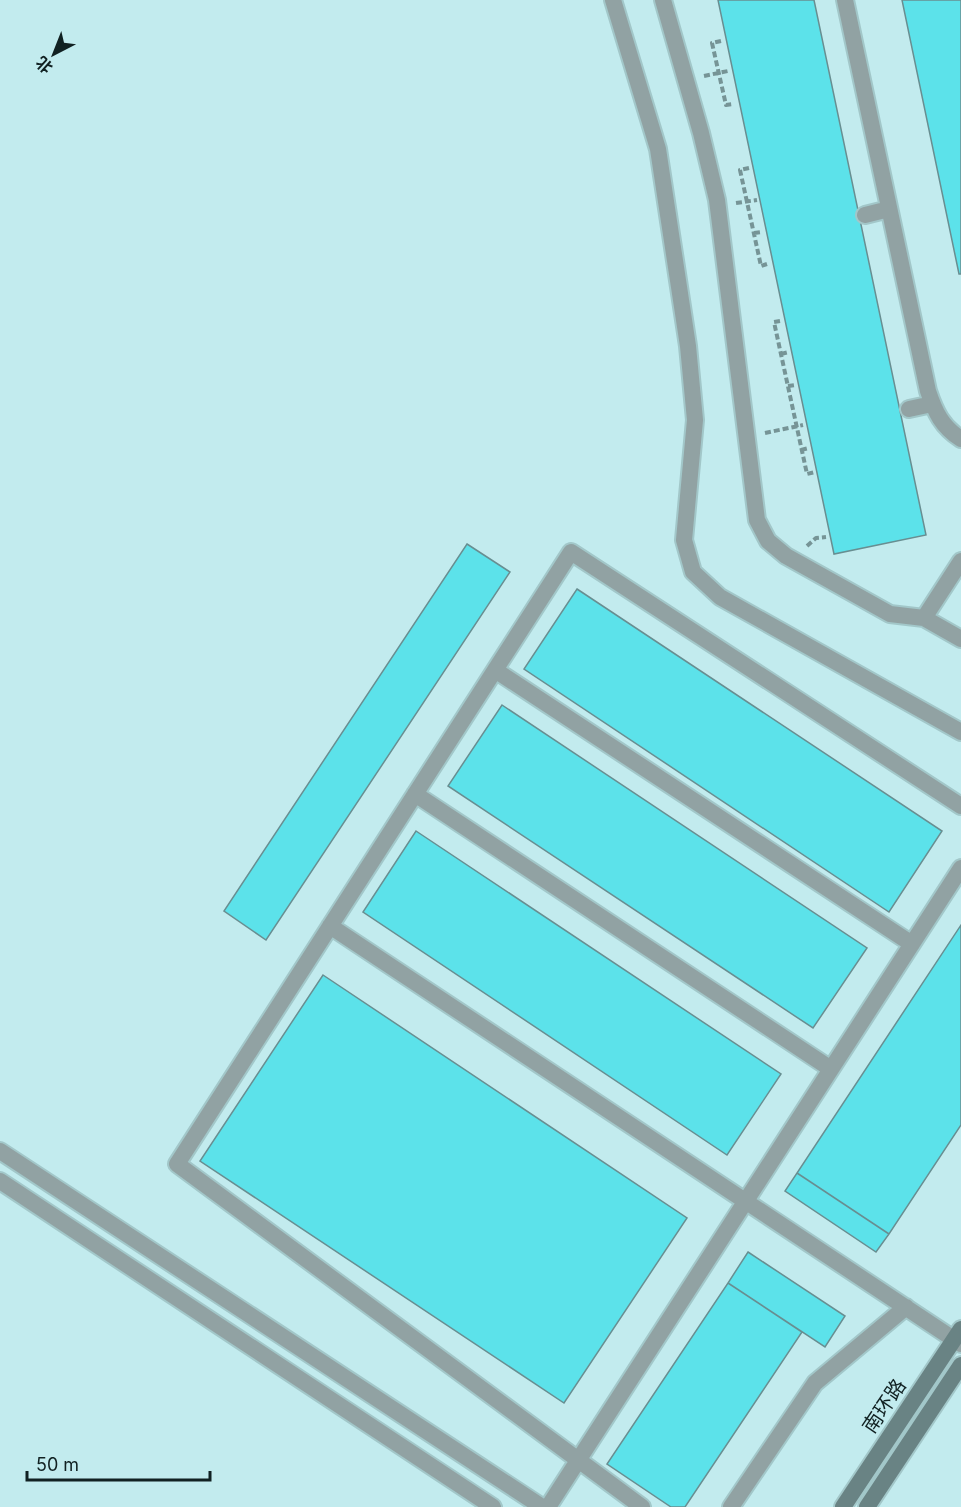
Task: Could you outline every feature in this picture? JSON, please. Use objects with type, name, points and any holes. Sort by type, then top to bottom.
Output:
[{"type":"main road","name":"南环路","points":[[843,1507],[959,1337]]},
{"type":"main road","points":[[867,1507],[961,1365]]},
{"type":"street","points":[[614,0],[658,149],[688,346],[695,420],[684,540],[693,572],[720,597],[961,732]]},
{"type":"street","points":[[663,0],[702,133],[717,200],[757,520],[768,541],[786,556],[890,614],[924,618],[961,639]]},
{"type":"street","points":[[845,0],[928,391],[935,412],[949,432],[961,439]]},
{"type":"street","points":[[866,215],[890,209]]},
{"type":"street","points":[[909,410],[932,404]]},
{"type":"street","points":[[642,1507],[177,1164],[572,552],[961,806]]},
{"type":"street","points":[[924,618],[961,561]]},
{"type":"street","points":[[495,670],[912,944]]},
{"type":"street","points":[[415,794],[831,1069]]},
{"type":"street","points":[[548,1507],[961,868]]},
{"type":"street","points":[[330,926],[906,1307],[959,1337]]},
{"type":"street","points":[[0,1151],[542,1507]]},
{"type":"street","points":[[0,1181],[494,1507]]},
{"type":"street","points":[[732,1507],[815,1383],[906,1307]]},
{"type":"path","points":[[721,41],[712,43],[726,105],[734,104]]},
{"type":"path","points":[[748,168],[741,170],[761,266],[767,264]]},
{"type":"path","points":[[754,233],[762,232]]},
{"type":"path","points":[[780,321],[774,322],[801,450],[807,474],[815,472]]},
{"type":"path","points":[[781,354],[789,352]]},
{"type":"path","points":[[788,386],[795,385]]},
{"type":"path","points":[[747,437],[803,425]]},
{"type":"path","points":[[801,450],[809,448]]},
{"type":"building","points":[[718,0],[814,0],[926,535],[834,554]]},
{"type":"building","points":[[902,0],[961,0],[961,274],[959,274]]},
{"type":"building","points":[[467,544],[510,572],[266,940],[224,911]]},
{"type":"building","points":[[577,589],[942,831],[889,912],[524,669]]},
{"type":"building","points":[[502,705],[867,948],[813,1028],[448,786]]},
{"type":"building","points":[[416,831],[781,1074],[727,1155],[363,912]]},
{"type":"building","points":[[961,925],[961,1125],[889,1234],[797,1173]]},
{"type":"building","points":[[323,975],[687,1218],[564,1403],[200,1161]]},
{"type":"building","points":[[797,1173],[889,1234],[876,1252],[785,1191]]},
{"type":"building","points":[[748,1252],[845,1316],[825,1347],[728,1283]]},
{"type":"building","points":[[728,1283],[802,1332],[685,1507],[671,1507],[607,1464]]}]
